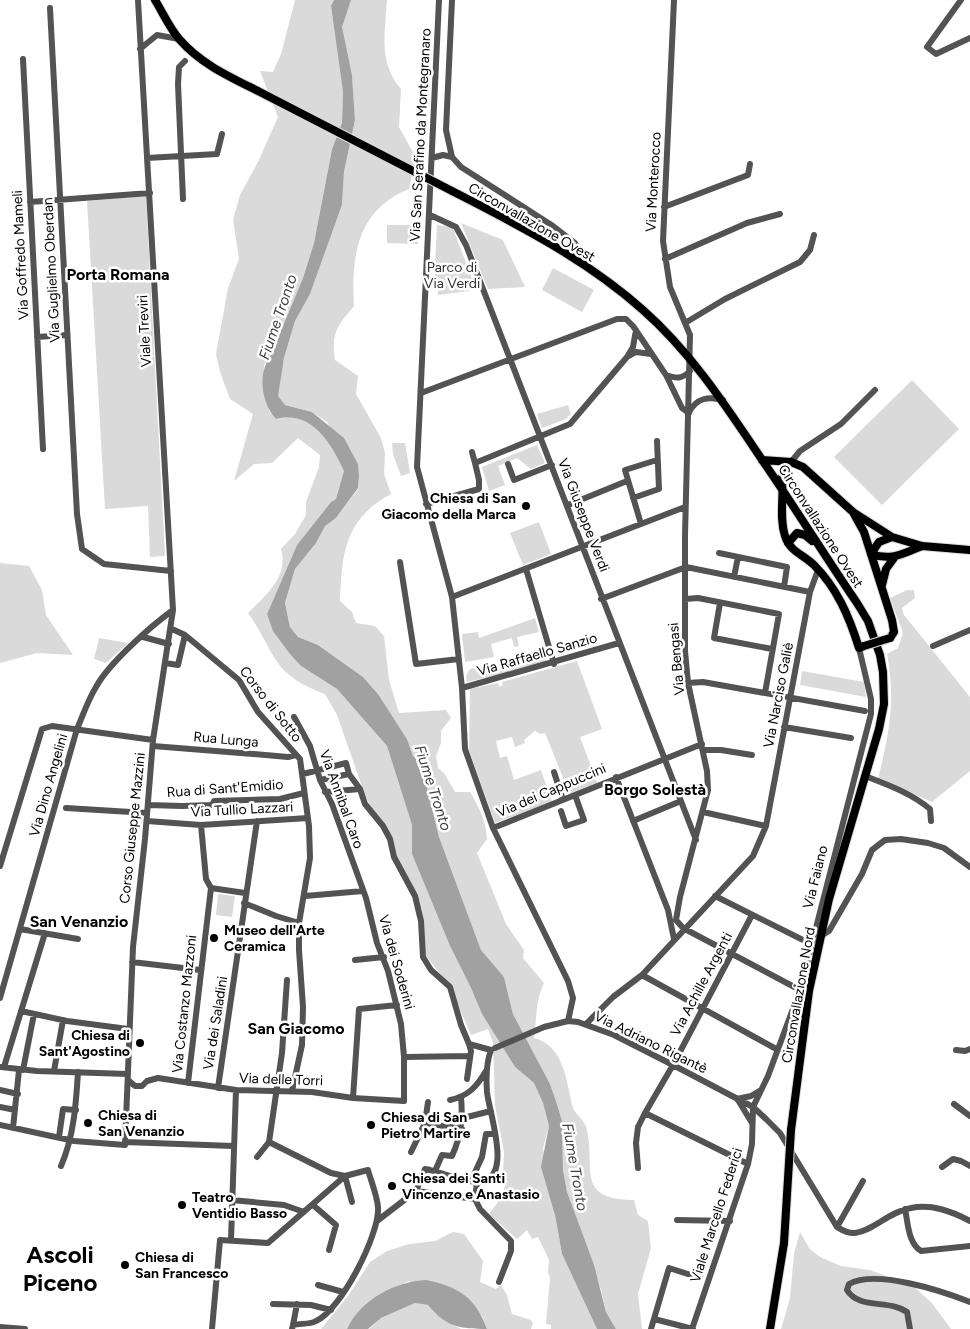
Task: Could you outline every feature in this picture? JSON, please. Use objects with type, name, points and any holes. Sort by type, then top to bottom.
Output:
[{"type":"main road","name":"Circonvallazione Ovest","points":[[155,0],[179,39],[210,65],[546,241],[584,264],[644,311],[690,360],[723,400],[868,621],[875,637],[883,672]]},
{"type":"main road","points":[[762,460],[790,462],[803,467],[853,512],[892,537],[922,546],[970,550]]},
{"type":"main road","points":[[790,462],[783,470],[784,529],[788,543],[792,549],[813,563],[845,608],[861,647],[890,638],[893,636],[894,629],[864,532],[853,512]]},
{"type":"main road","points":[[788,543],[797,533],[805,535],[819,547]]},
{"type":"main road","points":[[871,554],[879,542],[892,537]]},
{"type":"main road","points":[[871,554],[883,558],[894,558],[922,546]]},
{"type":"main road","points":[[882,587],[886,569],[894,558]]},
{"type":"main road","name":"Circonvallazione Nord","points":[[770,1329],[781,1269],[791,1130],[808,1000],[820,936],[881,720],[883,672]]},
{"type":"street","name":"Viale Treviri","points":[[138,0],[173,610]]},
{"type":"street","name":"Via San Serafino da Montegranaro","points":[[439,0],[417,467],[452,597],[462,688],[465,749],[493,828],[568,981],[573,998],[568,1021]]},
{"type":"street","points":[[452,0],[446,130],[452,157],[461,167],[575,243],[584,264]]},
{"type":"street","name":"Via Monterocco","points":[[674,0],[663,241],[670,287],[690,335],[690,360]]},
{"type":"street","points":[[961,0],[927,47],[936,54],[970,38]]},
{"type":"street","name":"Via Guglielmo Oberdan","points":[[50,8],[79,531],[87,551],[104,564],[150,568],[171,567]]},
{"type":"street","points":[[140,49],[157,36],[179,39]]},
{"type":"street","name":"Via Goffredo Mameli","points":[[23,59],[43,449]]},
{"type":"street","points":[[184,199],[178,84],[179,66],[185,61]]},
{"type":"street","points":[[148,158],[217,154],[222,134]]},
{"type":"street","points":[[432,158],[443,155],[452,157]]},
{"type":"street","points":[[664,207],[748,175],[750,164]]},
{"type":"street","points":[[30,202],[150,193]]},
{"type":"street","name":"Via Giuseppe Verdi","points":[[430,214],[447,221],[460,232],[584,546],[601,598],[666,758],[696,840]]},
{"type":"street","points":[[665,259],[747,223],[780,214]]},
{"type":"street","points":[[685,322],[725,299],[800,262],[810,250],[814,235]]},
{"type":"street","points":[[421,392],[597,327],[626,319],[636,330],[666,375],[682,408],[689,413],[694,404],[701,400],[712,397],[723,400]]},
{"type":"street","points":[[475,463],[570,424],[627,357],[633,347],[636,330]]},
{"type":"street","points":[[37,337],[67,335]]},
{"type":"street","points":[[627,357],[636,352],[651,354]]},
{"type":"street","name":"Via Bengasi","points":[[683,928],[676,920],[680,897],[708,790],[703,747],[688,683],[685,651],[685,507],[690,360]]},
{"type":"street","points":[[666,375],[677,378],[683,377],[690,371]]},
{"type":"street","points":[[790,462],[800,450],[841,424],[875,390]]},
{"type":"street","points":[[633,498],[659,489],[657,441]]},
{"type":"street","points":[[426,504],[479,489],[480,480],[472,452]]},
{"type":"street","points":[[642,524],[624,470],[657,460]]},
{"type":"street","points":[[508,464],[514,480],[552,465]]},
{"type":"street","points":[[568,505],[627,482]]},
{"type":"street","points":[[452,597],[685,507]]},
{"type":"street","points":[[719,553],[787,567],[784,587]]},
{"type":"street","points":[[734,577],[738,557]]},
{"type":"street","points":[[400,562],[416,664],[459,659]]},
{"type":"street","points":[[601,598],[686,567],[810,592]]},
{"type":"street","points":[[526,568],[554,664]]},
{"type":"street","name":"Via Narciso Galiè","points":[[586,1024],[613,997],[642,975],[683,928],[752,856],[766,826],[810,592],[818,570]]},
{"type":"street","points":[[685,599],[694,598],[779,614],[764,693]]},
{"type":"street","points":[[720,603],[714,638],[772,649]]},
{"type":"street","name":"Corso Giuseppe Mazzini","points":[[125,1143],[132,962],[153,743],[172,629],[173,610]]},
{"type":"street","name":"Via Dino Angelini","points":[[0,998],[77,730],[96,685],[118,660],[173,610]]},
{"type":"street","name":"Corso di Sotto","points":[[172,629],[185,635],[239,680],[258,712],[300,759],[308,818],[310,858],[299,923],[298,950],[303,1007],[302,1045],[292,1091]]},
{"type":"street","points":[[933,646],[970,630]]},
{"type":"street","points":[[165,664],[178,665],[185,635]]},
{"type":"street","points":[[143,637],[169,644]]},
{"type":"street","name":"Via Raffaello Sanzio","points":[[462,688],[554,664],[619,643]]},
{"type":"street","name":"Via Faiano","points":[[753,1107],[778,1050],[800,990],[871,714],[872,699],[861,647]]},
{"type":"street","points":[[688,683],[703,682],[865,711]]},
{"type":"street","name":"Via Annibal Caro","points":[[294,717],[310,746],[320,780],[332,804],[362,891]]},
{"type":"street","name":"Rua Lunga","points":[[0,866],[42,730],[52,726],[153,743],[262,755],[296,755]]},
{"type":"street","points":[[784,728],[851,738]]},
{"type":"street","points":[[703,747],[752,756]]},
{"type":"street","name":"Via dei Cappuccini","points":[[493,828],[599,787],[616,777],[666,758],[703,747]]},
{"type":"street","points":[[303,774],[346,763],[349,774],[360,788],[365,804],[387,832],[394,856],[415,896],[421,921],[423,957],[431,970],[450,987],[461,1025],[469,1044],[470,1056],[467,1079]]},
{"type":"street","points":[[554,772],[561,801]]},
{"type":"street","points":[[320,780],[349,774]]},
{"type":"street","points":[[865,776],[920,801],[930,808],[932,821]]},
{"type":"street","points":[[616,777],[668,910],[674,939]]},
{"type":"street","points":[[325,792],[360,788]]},
{"type":"street","name":"Rua di Sant'Emidio","points":[[148,805],[182,806],[212,804],[214,800],[280,799],[304,793]]},
{"type":"street","points":[[561,811],[566,826],[584,820],[576,796]]},
{"type":"street","points":[[633,822],[681,801]]},
{"type":"street","points":[[66,808],[147,813]]},
{"type":"street","points":[[703,812],[766,826]]},
{"type":"street","name":"Via Tullio Lazzari","points":[[147,821],[202,826],[308,818]]},
{"type":"street","name":"Via dei Saladini","points":[[218,1088],[245,893],[258,821]]},
{"type":"street","name":"Via Costanzo Mazzoni","points":[[188,1083],[210,888],[206,879],[202,826]]},
{"type":"street","points":[[820,936],[829,932],[862,874],[872,850],[885,840],[901,839],[944,848],[970,867]]},
{"type":"street","points":[[210,888],[245,893]]},
{"type":"street","points":[[304,896],[362,891]]},
{"type":"street","name":"Via dei Soderini","points":[[362,891],[377,943],[384,956],[397,1005],[404,1057],[404,1101]]},
{"type":"street","points":[[715,896],[811,944]]},
{"type":"street","name":"Via Bengasi","points":[[668,910],[680,897]]},
{"type":"street","points":[[244,903],[299,923]]},
{"type":"street","name":"Via Achille Argenti","points":[[638,1168],[636,1143],[638,1127],[644,1113],[673,1065],[752,915]]},
{"type":"street","points":[[683,928],[800,990]]},
{"type":"street","points":[[20,929],[78,939]]},
{"type":"street","points":[[45,934],[2,1067],[128,1077]]},
{"type":"street","points":[[355,960],[384,956]]},
{"type":"street","points":[[132,962],[200,970]]},
{"type":"street","points":[[642,975],[702,1010],[778,1050]]},
{"type":"street","points":[[257,1157],[269,1142],[282,1053],[287,980]]},
{"type":"street","points":[[353,1098],[358,1009],[397,1005]]},
{"type":"street","points":[[21,1011],[63,1020],[128,1030]]},
{"type":"street","points":[[13,1128],[21,1070],[34,1014]]},
{"type":"street","points":[[54,1072],[63,1020]]},
{"type":"street","name":"Via Adriano Rigantè","points":[[493,1049],[544,1027],[568,1021],[586,1024],[614,1035],[673,1065],[753,1107],[780,1133],[837,1227]]},
{"type":"street","points":[[377,1221],[416,1191],[425,1169],[474,1181],[490,1179],[496,1170],[498,1153],[491,1112],[487,1070],[493,1049],[469,1044]]},
{"type":"street","points":[[956,1050],[965,1051],[970,1049]]},
{"type":"street","points":[[404,1057],[470,1056]]},
{"type":"street","points":[[450,1100],[461,1097],[475,1085],[487,1070]]},
{"type":"street","points":[[61,1166],[76,1110],[78,1072]]},
{"type":"street","name":"Via delle Torri","points":[[128,1077],[135,1086],[142,1086],[147,1081],[158,1078],[236,1090],[292,1091],[353,1098],[404,1101]]},
{"type":"street","points":[[0,1090],[18,1094]]},
{"type":"street","points":[[230,1240],[236,1090]]},
{"type":"street","points":[[752,1123],[737,1099],[751,1096],[761,1090]]},
{"type":"street","points":[[434,1171],[442,1155],[452,1156],[462,1129],[461,1097]]},
{"type":"street","points":[[411,1152],[425,1123],[428,1102]]},
{"type":"street","points":[[954,1104],[970,1116]]},
{"type":"street","name":"Viale Marcello Federici","points":[[693,1329],[748,1164],[753,1107]]},
{"type":"street","points":[[0,1108],[15,1110]]},
{"type":"street","points":[[57,1136],[62,1109],[76,1110]]},
{"type":"street","points":[[463,1118],[491,1112]]},
{"type":"street","points":[[644,1113],[748,1164]]},
{"type":"street","points":[[425,1123],[462,1129]]},
{"type":"street","points":[[0,1125],[80,1142],[233,1146]]},
{"type":"street","points":[[495,1134],[486,1134],[482,1157],[474,1181],[475,1199],[480,1209],[511,1241],[511,1251],[499,1282]]},
{"type":"street","points":[[269,1142],[331,1173],[345,1176]]},
{"type":"street","points":[[942,1167],[953,1159],[970,1166]]},
{"type":"street","points":[[212,1329],[220,1240],[268,1243],[345,1176],[368,1170],[378,1206],[377,1221],[354,1278],[331,1310],[317,1321],[292,1327],[297,1304]]},
{"type":"street","points":[[345,1176],[352,1202]]},
{"type":"street","points":[[863,1180],[837,1227],[845,1232],[855,1233],[905,1209],[934,1207],[970,1221]]},
{"type":"street","points":[[416,1191],[475,1199]]},
{"type":"street","points":[[231,1200],[284,1205],[304,1212]]},
{"type":"street","points":[[313,1204],[336,1225],[329,1250]]},
{"type":"street","points":[[378,1206],[390,1210]]},
{"type":"street","points":[[905,1209],[911,1238],[915,1247],[921,1251],[970,1246]]},
{"type":"street","points":[[678,1220],[730,1222]]},
{"type":"street","points":[[651,1329],[669,1268],[700,1278]]},
{"type":"street","points":[[910,1329],[907,1312],[903,1309],[898,1306],[863,1302],[855,1299],[847,1290],[849,1284],[864,1279],[894,1281],[950,1294],[970,1302]]},
{"type":"street","points":[[318,1284],[343,1292]]},
{"type":"street","points":[[273,1304],[297,1304],[331,1310]]},
{"type":"street","points":[[654,1319],[693,1329]]},
{"type":"street","points":[[0,1327],[25,1329]]},
{"type":"green space","points":[[295,0],[334,0],[331,6],[343,92],[342,123],[332,149],[314,243],[303,278],[270,357],[264,365],[269,411],[276,419],[289,417],[300,419],[319,431],[327,439],[345,471],[336,499],[331,502],[297,545],[267,614],[301,666],[337,689],[387,746],[412,825],[412,854],[450,946],[482,1014],[515,1067],[534,1083],[543,1103],[549,1126],[543,1148],[562,1254],[597,1329],[551,1329],[551,1325],[546,1324],[550,1278],[548,1273],[549,1260],[538,1237],[532,1239],[527,1230],[517,1239],[489,1214],[500,1199],[506,1183],[503,1172],[504,1152],[495,1105],[493,1043],[488,1029],[471,1035],[450,986],[426,956],[415,896],[365,795],[337,715],[325,694],[294,679],[285,671],[277,662],[248,613],[279,577],[283,559],[281,549],[295,534],[306,515],[306,502],[319,467],[320,455],[298,438],[272,463],[254,464],[234,481],[253,414],[230,399],[220,372],[216,354],[228,288],[239,259],[233,220],[240,195],[258,162],[278,117],[260,71],[273,72],[281,54]]},
{"type":"green space","points":[[351,0],[387,0],[384,36],[386,58],[394,79],[401,89],[399,127],[416,158],[409,189],[392,198],[378,209],[368,222],[361,237],[356,253],[354,270],[354,306],[339,325],[335,336],[335,360],[358,376],[356,394],[381,438],[385,453],[384,474],[391,494],[364,514],[355,526],[349,539],[342,567],[340,601],[352,612],[356,623],[375,626],[384,636],[389,680],[399,713],[446,710],[451,718],[441,731],[441,743],[436,756],[438,768],[444,773],[455,792],[470,792],[479,809],[484,820],[487,839],[477,853],[506,924],[524,950],[523,958],[544,983],[538,1003],[534,1038],[544,1042],[552,1049],[563,1066],[573,1108],[586,1127],[589,1141],[591,1178],[595,1187],[602,1194],[615,1198],[634,1200],[638,1215],[648,1221],[651,1248],[638,1294],[642,1329],[616,1329],[606,1312],[601,1290],[567,1192],[563,1170],[562,1121],[556,1101],[550,1084],[513,1014],[504,977],[481,950],[439,837],[421,764],[413,756],[407,739],[378,694],[363,677],[318,645],[298,637],[290,627],[285,603],[295,569],[316,543],[325,525],[336,518],[358,489],[359,477],[327,422],[312,412],[285,405],[277,396],[284,358],[295,321],[310,294],[342,205],[344,172],[355,120],[352,75],[341,27]]},
{"type":"green space","points":[[146,196],[165,556],[150,557],[148,506],[105,509],[87,201]]},
{"type":"green space","points":[[461,223],[503,240],[525,287],[488,289]]},
{"type":"green space","points":[[387,225],[418,225],[418,244],[387,243]]},
{"type":"green space","name":"Parco di Via Verdi","points":[[437,225],[451,227],[454,231],[474,284],[468,285],[469,291],[438,295],[438,287],[434,287]]},
{"type":"green space","points":[[553,268],[594,290],[582,312],[542,290]]},
{"type":"green space","points":[[912,380],[959,429],[882,505],[834,457]]},
{"type":"green space","points":[[568,405],[571,414],[566,419],[542,428],[537,414]]},
{"type":"green space","points":[[392,443],[405,443],[410,473],[401,476],[393,454]]},
{"type":"green space","points":[[537,445],[545,463],[531,469],[517,458],[498,466],[505,485],[489,491],[482,467]]},
{"type":"green space","points":[[539,522],[551,554],[523,565],[510,533]]},
{"type":"green space","points":[[0,563],[29,566],[42,590],[46,615],[73,655],[37,653],[0,663]]},
{"type":"green space","points":[[907,590],[914,590],[915,598],[902,608],[904,615],[970,697],[970,771],[932,802],[878,779],[890,717],[891,687],[887,654],[898,648],[903,633],[890,598]]},
{"type":"green space","points":[[535,618],[539,632],[517,637],[519,646],[514,647],[512,638],[491,644],[494,657],[465,662],[462,634],[478,632],[479,638]]},
{"type":"green space","points":[[99,638],[128,643],[106,663],[94,659]]},
{"type":"green space","points":[[545,656],[547,664],[467,682],[466,676],[470,669],[496,663],[499,670],[517,666],[515,658],[520,657],[521,662]]},
{"type":"green space","points":[[577,661],[602,729],[580,737],[598,785],[570,795],[545,733],[541,734],[535,731],[524,740],[525,743],[515,747],[512,737],[496,741],[500,758],[507,756],[514,780],[541,770],[552,802],[495,823],[469,750],[470,689],[498,683],[499,687],[503,685],[502,682]]},
{"type":"green space","points":[[802,671],[864,682],[866,697],[800,685]]},
{"type":"green space","points":[[218,894],[235,896],[232,917],[216,915]]},
{"type":"green space","points":[[453,1232],[464,1234],[483,1261],[480,1282],[496,1289],[501,1285],[507,1295],[512,1314],[531,1320],[533,1323],[531,1329],[487,1329],[482,1316],[409,1281],[382,1294],[365,1306],[352,1320],[347,1329],[321,1329],[348,1296],[370,1262],[387,1251],[409,1244],[435,1241]]},
{"type":"green space","points":[[800,1232],[809,1248],[820,1257],[841,1266],[870,1270],[913,1286],[932,1303],[951,1329],[781,1329],[790,1298],[794,1254]]},
{"type":"green space","points":[[415,1303],[428,1305],[436,1314],[461,1329],[369,1329],[381,1318]]},
{"type":"shaded area","points":[[334,0],[351,0],[342,27],[352,75],[355,120],[344,172],[342,205],[310,294],[295,321],[284,358],[278,396],[285,405],[312,412],[344,438],[358,464],[359,477],[358,488],[336,518],[325,526],[316,543],[295,569],[285,603],[290,627],[298,637],[318,645],[363,677],[378,694],[407,739],[413,756],[421,764],[439,837],[481,950],[504,977],[513,1014],[550,1084],[556,1101],[562,1121],[563,1170],[567,1192],[594,1265],[606,1312],[616,1329],[597,1329],[562,1254],[555,1215],[541,1167],[549,1126],[543,1103],[534,1083],[515,1067],[482,1014],[450,946],[412,854],[412,825],[387,746],[337,689],[301,666],[290,654],[273,631],[267,614],[297,545],[331,502],[336,499],[344,471],[326,440],[310,424],[300,419],[276,419],[267,406],[262,381],[266,364],[303,278],[314,243],[332,149],[342,123],[343,92],[331,6]]},
{"type":"shaded area","points":[[426,1280],[448,1286],[464,1295],[477,1309],[487,1329],[454,1325],[441,1318],[428,1305],[415,1303],[381,1318],[368,1329],[347,1329],[361,1309],[380,1294],[403,1284]]},
{"type":"place","name":"Chiesa di San Giacomo della Marca","points":[[526,506]]},
{"type":"place","name":"Museo dell'Arte Ceramica","points":[[214,938]]},
{"type":"place","name":"Chiesa di Sant'Agostino","points":[[140,1043]]},
{"type":"place","name":"Chiesa di San Venanzio","points":[[88,1123]]},
{"type":"place","name":"Chiesa di San Pietro Martire","points":[[371,1125]]},
{"type":"place","name":"Chiesa dei Santi Vincenzo e Anastasio","points":[[392,1186]]},
{"type":"place","name":"Teatro Ventidio Basso","points":[[182,1205]]},
{"type":"place","name":"Chiesa di San Francesco","points":[[125,1265]]},
{"type":"district","name":"Porta Romana","points":[[118,274]]},
{"type":"district","name":"Borgo Solestà","points":[[655,789]]},
{"type":"district","name":"San Venanzio","points":[[79,921]]},
{"type":"district","name":"San Giacomo","points":[[296,1028]]},
{"type":"district","name":"Ascoli Piceno","points":[[60,1269]]},
{"type":"water label","name":"Fiume Tronto","points":[[278,317]]},
{"type":"water label","name":"Fiume Tronto","points":[[433,788]]},
{"type":"water label","name":"Fiume Tronto","points":[[575,1167]]}]
